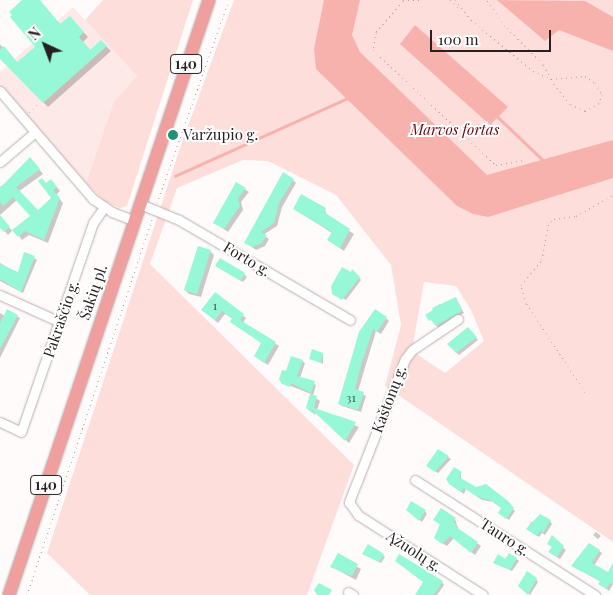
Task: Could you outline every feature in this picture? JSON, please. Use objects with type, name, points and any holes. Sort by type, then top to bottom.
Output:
[{"type":"main road","name":"Šakių pl.","points":[[9,595],[209,0]]},
{"type":"street","points":[[0,91],[104,207],[134,221]]},
{"type":"street","points":[[0,162],[35,132]]},
{"type":"street","name":"Forto g.","points":[[140,204],[179,220],[350,320]]},
{"type":"street","name":"Pakraščio g.","points":[[0,422],[21,432],[93,223],[104,207]]},
{"type":"street","points":[[0,295],[60,322]]},
{"type":"street","name":"Kaštonų g.","points":[[350,502],[405,359],[412,350],[458,319]]},
{"type":"street","name":"Tauro g.","points":[[416,480],[595,595]]},
{"type":"street","name":"Ąžuolų g.","points":[[350,502],[358,515],[483,595]]},
{"type":"path","points":[[27,595],[155,210],[229,0]]},
{"type":"path","points":[[420,0],[403,0],[376,32],[373,50],[496,165],[523,160]]},
{"type":"path","points":[[450,0],[452,6],[459,8]]},
{"type":"path","points":[[455,0],[459,8],[533,71],[551,78],[585,76],[602,94],[599,103],[585,111],[570,104],[551,78],[487,0]]},
{"type":"path","points":[[23,117],[37,105]]},
{"type":"path","points":[[585,392],[526,303],[521,285],[542,260],[548,225],[554,219],[576,216],[613,195]]},
{"type":"shaded area","points":[[324,0],[360,0],[352,35],[360,52],[487,175],[613,140],[613,178],[488,217],[473,214],[457,206],[316,69],[314,49]]},
{"type":"shaded area","points":[[497,0],[585,1],[613,17],[613,51],[559,30],[545,41]]},
{"type":"shaded area","points":[[73,7],[137,76],[114,101],[86,183],[0,87],[0,72]]},
{"type":"shaded area","points":[[415,25],[508,107],[490,125],[400,44]]},
{"type":"green space","points":[[103,0],[193,0],[127,206],[120,208],[104,201],[86,183],[114,101],[137,76],[85,20]]},
{"type":"green space","name":"Marvos fortas","points":[[234,0],[613,0],[613,542],[385,386],[401,325],[391,265],[336,195],[268,161],[243,160],[177,188],[150,264],[354,465],[307,595],[90,595],[47,553],[180,148]],"holes":[[[424,282],[456,286],[471,310],[484,341],[445,373],[412,351]]]},
{"type":"building","points":[[22,0],[40,0],[60,24],[70,16],[84,32],[79,37],[90,50],[101,40],[107,46],[43,103],[0,59],[0,50],[4,46],[17,62],[35,47],[10,17],[12,15],[9,12]]},
{"type":"building","points":[[30,157],[40,169],[16,187],[38,210],[51,198],[38,181],[42,178],[46,183],[51,179],[57,187],[53,190],[60,198],[44,240],[25,231],[18,237],[12,230],[30,216],[13,197],[3,206],[0,202],[0,188]]},
{"type":"building","points":[[283,172],[294,179],[279,203],[274,223],[261,232],[267,235],[262,243],[252,247],[244,243]]},
{"type":"building","points":[[236,182],[246,188],[238,198],[240,206],[224,229],[213,223]]},
{"type":"building","points":[[301,194],[326,208],[324,212],[350,229],[340,248],[327,240],[332,232],[293,209]]},
{"type":"building","points":[[0,215],[10,227],[4,232],[0,228]]},
{"type":"building","points":[[198,246],[211,250],[197,294],[184,290]]},
{"type":"building","points":[[24,252],[35,256],[21,292],[0,279],[0,264],[18,272]]},
{"type":"building","points":[[220,258],[245,273],[241,281],[215,266]]},
{"type":"building","points":[[342,267],[351,272],[352,269],[360,277],[342,300],[332,294],[331,286]]},
{"type":"building","points":[[215,292],[244,314],[240,320],[276,342],[264,363],[254,356],[261,343],[230,322],[232,318],[222,311],[215,320],[201,310]]},
{"type":"building","points":[[456,297],[462,311],[436,326],[431,320],[429,321],[425,315],[433,310],[432,308]]},
{"type":"building","points":[[7,309],[18,315],[0,349],[0,323]]},
{"type":"building","points":[[375,309],[387,317],[377,332],[373,329],[362,362],[355,389],[364,392],[358,410],[338,404],[359,332]]},
{"type":"building","points":[[468,327],[477,337],[456,353],[447,344]]},
{"type":"building","points":[[312,349],[323,353],[321,363],[309,359]]},
{"type":"building","points":[[291,356],[303,360],[297,376],[315,381],[311,393],[291,383],[290,387],[282,384],[279,379],[282,370],[286,371]]},
{"type":"building","points":[[310,394],[317,396],[314,408],[356,422],[345,441],[312,410],[312,413],[306,408]]},
{"type":"building","points":[[438,449],[449,456],[435,472],[426,466]]},
{"type":"building","points":[[454,467],[462,472],[459,477],[476,487],[486,484],[508,501],[514,508],[506,519],[498,513],[501,508],[490,500],[479,498],[464,488],[461,492],[449,484],[446,479]]},
{"type":"building","points":[[411,501],[426,510],[419,521],[406,510]]},
{"type":"building","points":[[441,508],[456,518],[453,522],[457,525],[456,527],[478,542],[471,553],[450,536],[442,544],[434,538],[440,524],[433,520]]},
{"type":"building","points":[[540,514],[551,520],[543,533],[540,531],[537,536],[526,529]]},
{"type":"building","points":[[552,535],[564,546],[557,557],[548,552],[552,547],[547,544]]},
{"type":"building","points":[[589,543],[600,550],[592,563],[608,572],[613,563],[613,584],[610,583],[606,589],[598,584],[600,581],[571,566]]},
{"type":"building","points":[[368,544],[384,554],[379,562],[362,554]]},
{"type":"building","points":[[338,553],[358,564],[352,576],[330,567]]},
{"type":"building","points":[[509,553],[517,558],[510,570],[493,563],[498,554],[505,559]]},
{"type":"building","points":[[399,554],[443,581],[434,595],[415,595],[423,582],[395,561]]},
{"type":"building","points":[[527,571],[537,578],[528,595],[518,586]]},
{"type":"building","points":[[319,583],[332,590],[329,595],[317,595],[314,590]]},
{"type":"waterway","points":[[175,176],[348,98]]},
{"type":"waterway","points":[[498,117],[543,160]]},
{"type":"place","name":"Varžupio g.","points":[[173,135]]}]
